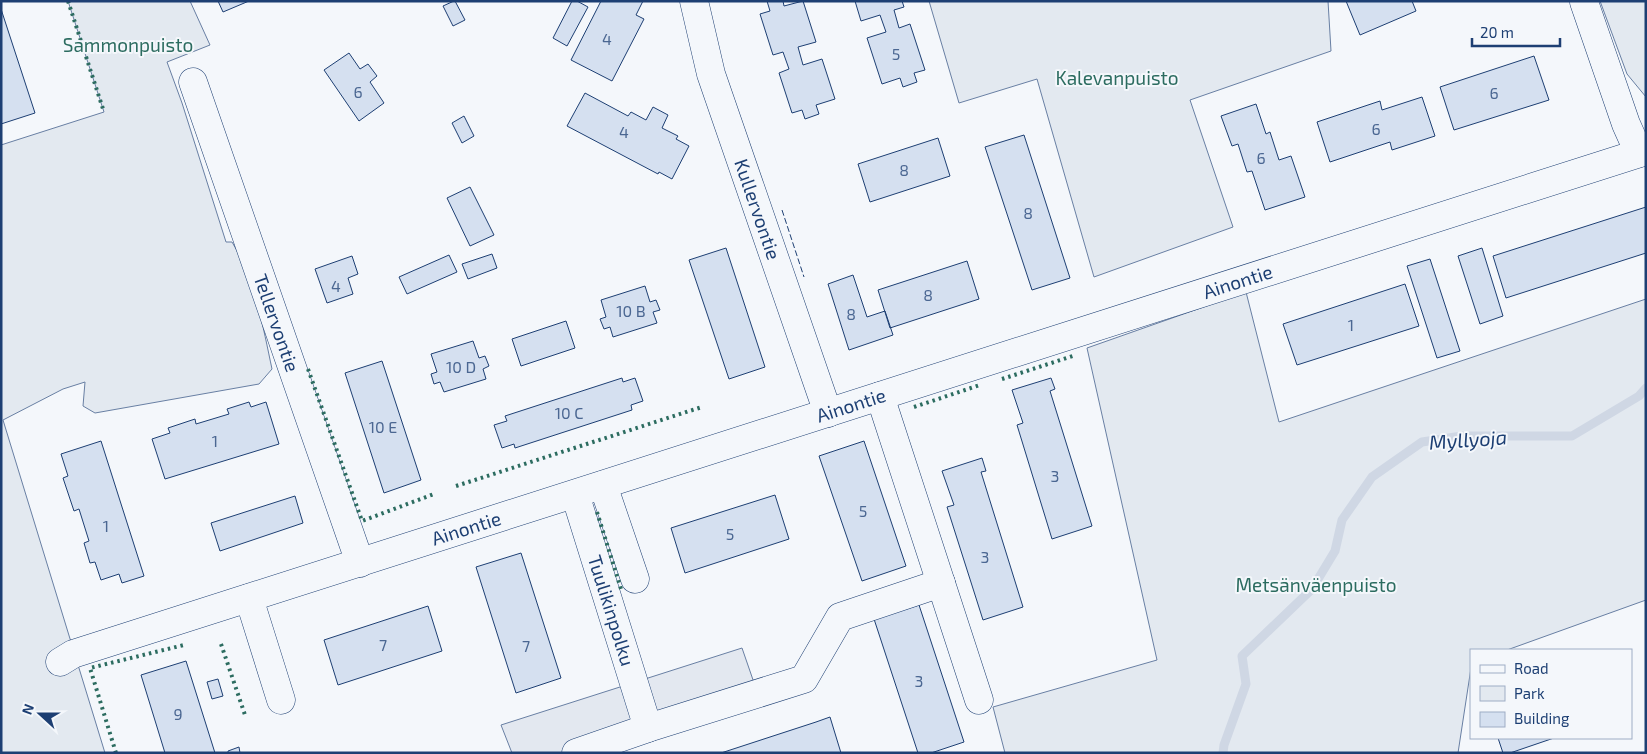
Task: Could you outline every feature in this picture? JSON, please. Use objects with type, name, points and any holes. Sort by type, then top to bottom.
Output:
[{"type":"street","name":"Kullervontie","points":[[694,1],[711,74],[828,413]]},
{"type":"street","points":[[1584,2],[1626,124],[1642,152]]},
{"type":"street","name":"Tellervontie","points":[[193,82],[360,563]]},
{"type":"street","name":"Ainontie","points":[[60,662],[73,654],[1642,152]]},
{"type":"street","points":[[880,396],[979,700]]},
{"type":"street","points":[[603,485],[634,578]]},
{"type":"street","name":"Tuulikinpolku","points":[[575,494],[648,728]]},
{"type":"street","points":[[576,753],[648,728],[804,679],[840,617],[942,583]]},
{"type":"street","points":[[249,598],[281,700]]},
{"type":"green space","name":"Sammonpuisto","points":[[68,1],[190,1],[210,45],[167,62],[226,242],[232,242],[247,272],[261,320],[272,369],[259,384],[95,413],[83,406],[85,382],[63,389],[3,420],[105,753],[1,753],[1,145],[104,112]]},
{"type":"green space","name":"Kalevanpuisto","points":[[929,1],[1328,1],[1331,51],[1190,100],[1233,227],[1094,277],[1037,79],[959,103]]},
{"type":"green space","points":[[1600,1],[1646,1],[1646,97],[1627,74]]},
{"type":"green space","name":"Metsänväenpuisto","points":[[1246,292],[1279,422],[1646,299],[1646,600],[1510,649],[1470,649],[1470,675],[1458,753],[1005,753],[993,707],[1157,660],[1087,348]]},
{"type":"shaded area","points":[[742,648],[761,703],[607,753],[512,753],[501,725]]},
{"type":"building","points":[[218,1],[249,1],[223,12]]},
{"type":"building","points":[[454,1],[465,20],[453,26],[443,6]]},
{"type":"building","points":[[572,1],[577,1],[588,7],[567,46],[553,38]]},
{"type":"building","points":[[601,1],[643,1],[636,15],[644,19],[612,81],[571,60]]},
{"type":"building","points":[[767,1],[783,1],[784,6],[803,1],[816,42],[798,47],[803,65],[822,59],[835,99],[816,105],[819,114],[805,119],[802,110],[792,113],[779,73],[789,69],[783,52],[773,55],[760,14],[770,11]]},
{"type":"building","points":[[855,1],[902,1],[904,7],[894,10],[899,28],[910,24],[925,70],[914,73],[917,82],[903,87],[900,78],[882,84],[867,38],[886,32],[880,15],[861,21]]},
{"type":"building","points":[[1346,1],[1412,1],[1416,11],[1360,35]]},
{"type":"building","points":[[1,9],[35,113],[1,124]]},
{"type":"building","points":[[349,53],[360,69],[368,64],[377,76],[370,82],[384,103],[359,121],[324,70]]},
{"type":"building","points":[[1534,56],[1549,100],[1454,130],[1440,87]]},
{"type":"building","points":[[585,93],[628,116],[631,112],[646,120],[653,107],[668,115],[662,128],[678,136],[676,139],[689,146],[672,179],[659,172],[658,174],[567,126]]},
{"type":"building","points":[[1422,97],[1435,136],[1392,150],[1390,142],[1330,162],[1317,122],[1380,101],[1382,110]]},
{"type":"building","points":[[1256,104],[1266,134],[1270,132],[1279,160],[1291,156],[1305,197],[1265,210],[1252,171],[1247,172],[1238,144],[1232,146],[1221,116]]},
{"type":"building","points":[[464,116],[474,136],[462,143],[452,123]]},
{"type":"building","points":[[1024,135],[1070,278],[1032,290],[985,147]]},
{"type":"building","points":[[938,138],[950,176],[870,202],[858,164]]},
{"type":"building","points":[[470,187],[494,235],[470,246],[447,198]]},
{"type":"building","points":[[1646,207],[1646,253],[1506,298],[1493,256]]},
{"type":"building","points":[[726,248],[765,367],[729,379],[689,260]]},
{"type":"building","points":[[1482,248],[1503,316],[1480,324],[1458,256]]},
{"type":"building","points":[[492,254],[497,268],[468,279],[462,264]]},
{"type":"building","points":[[449,255],[457,272],[407,294],[399,277]]},
{"type":"building","points":[[352,256],[358,274],[348,278],[353,294],[327,303],[315,269]]},
{"type":"building","points":[[1430,259],[1460,351],[1437,358],[1407,266]]},
{"type":"building","points":[[967,261],[979,299],[890,328],[878,290]]},
{"type":"building","points":[[853,275],[867,317],[885,311],[893,335],[849,350],[828,284]]},
{"type":"building","points":[[1405,284],[1419,326],[1297,365],[1283,324]]},
{"type":"building","points":[[645,286],[650,302],[656,300],[660,310],[653,312],[657,323],[613,337],[610,327],[604,329],[600,319],[606,317],[601,300]]},
{"type":"building","points":[[566,321],[575,348],[521,366],[512,339]]},
{"type":"building","points":[[473,341],[479,358],[485,356],[489,366],[483,369],[486,379],[444,392],[440,382],[434,384],[431,374],[437,372],[431,354]]},
{"type":"building","points":[[382,361],[421,480],[384,493],[345,373]]},
{"type":"building","points":[[622,378],[623,382],[635,378],[643,401],[631,405],[632,410],[515,448],[514,444],[502,448],[494,425],[507,421],[505,416]]},
{"type":"building","points":[[1051,378],[1055,389],[1050,391],[1092,526],[1052,539],[1017,425],[1023,423],[1012,390]]},
{"type":"building","points":[[249,402],[251,407],[266,402],[279,444],[165,479],[152,439],[170,433],[168,428],[195,419],[196,424],[229,414],[227,409]]},
{"type":"building","points":[[101,441],[144,576],[122,583],[119,574],[101,580],[95,562],[90,563],[84,543],[89,541],[79,509],[74,511],[63,478],[68,476],[61,454]]},
{"type":"building","points":[[864,441],[906,566],[862,581],[819,456]]},
{"type":"building","points":[[982,458],[986,471],[981,472],[1023,607],[983,620],[947,507],[954,505],[942,471]]},
{"type":"building","points":[[775,495],[789,539],[685,573],[671,528]]},
{"type":"building","points":[[295,496],[303,523],[220,551],[211,523]]},
{"type":"building","points":[[521,553],[561,678],[516,693],[476,567]]},
{"type":"building","points":[[919,605],[964,742],[931,753],[918,753],[874,619]]},
{"type":"building","points":[[428,606],[442,651],[338,685],[324,640]]},
{"type":"building","points":[[186,661],[215,753],[165,753],[141,675]]},
{"type":"building","points":[[218,679],[223,696],[212,699],[207,682]]},
{"type":"building","points":[[830,717],[841,753],[721,753],[816,722]]},
{"type":"building","points":[[1498,739],[1551,739],[1510,753],[1503,753]]},
{"type":"building","points":[[239,747],[240,753],[228,753],[228,751]]},
{"type":"waterway","name":"Myllyoja","points":[[1223,753],[1224,745],[1246,684],[1242,656],[1312,589],[1335,551],[1342,520],[1372,477],[1422,442],[1462,436],[1572,436],[1639,396],[1646,388]]},
{"type":"hedge","points":[[68,1],[104,112]]},
{"type":"hedge","points":[[1002,379],[1073,356]]},
{"type":"hedge","points":[[308,369],[362,521],[434,494]]},
{"type":"hedge","points":[[914,407],[980,385]]},
{"type":"hedge","points":[[456,486],[702,407]]},
{"type":"hedge","points":[[597,512],[621,589]]},
{"type":"hedge","points":[[221,644],[245,715]]},
{"type":"hedge","points":[[116,753],[90,668],[184,645]]},
{"type":"fence","points":[[782,210],[804,277]]}]
